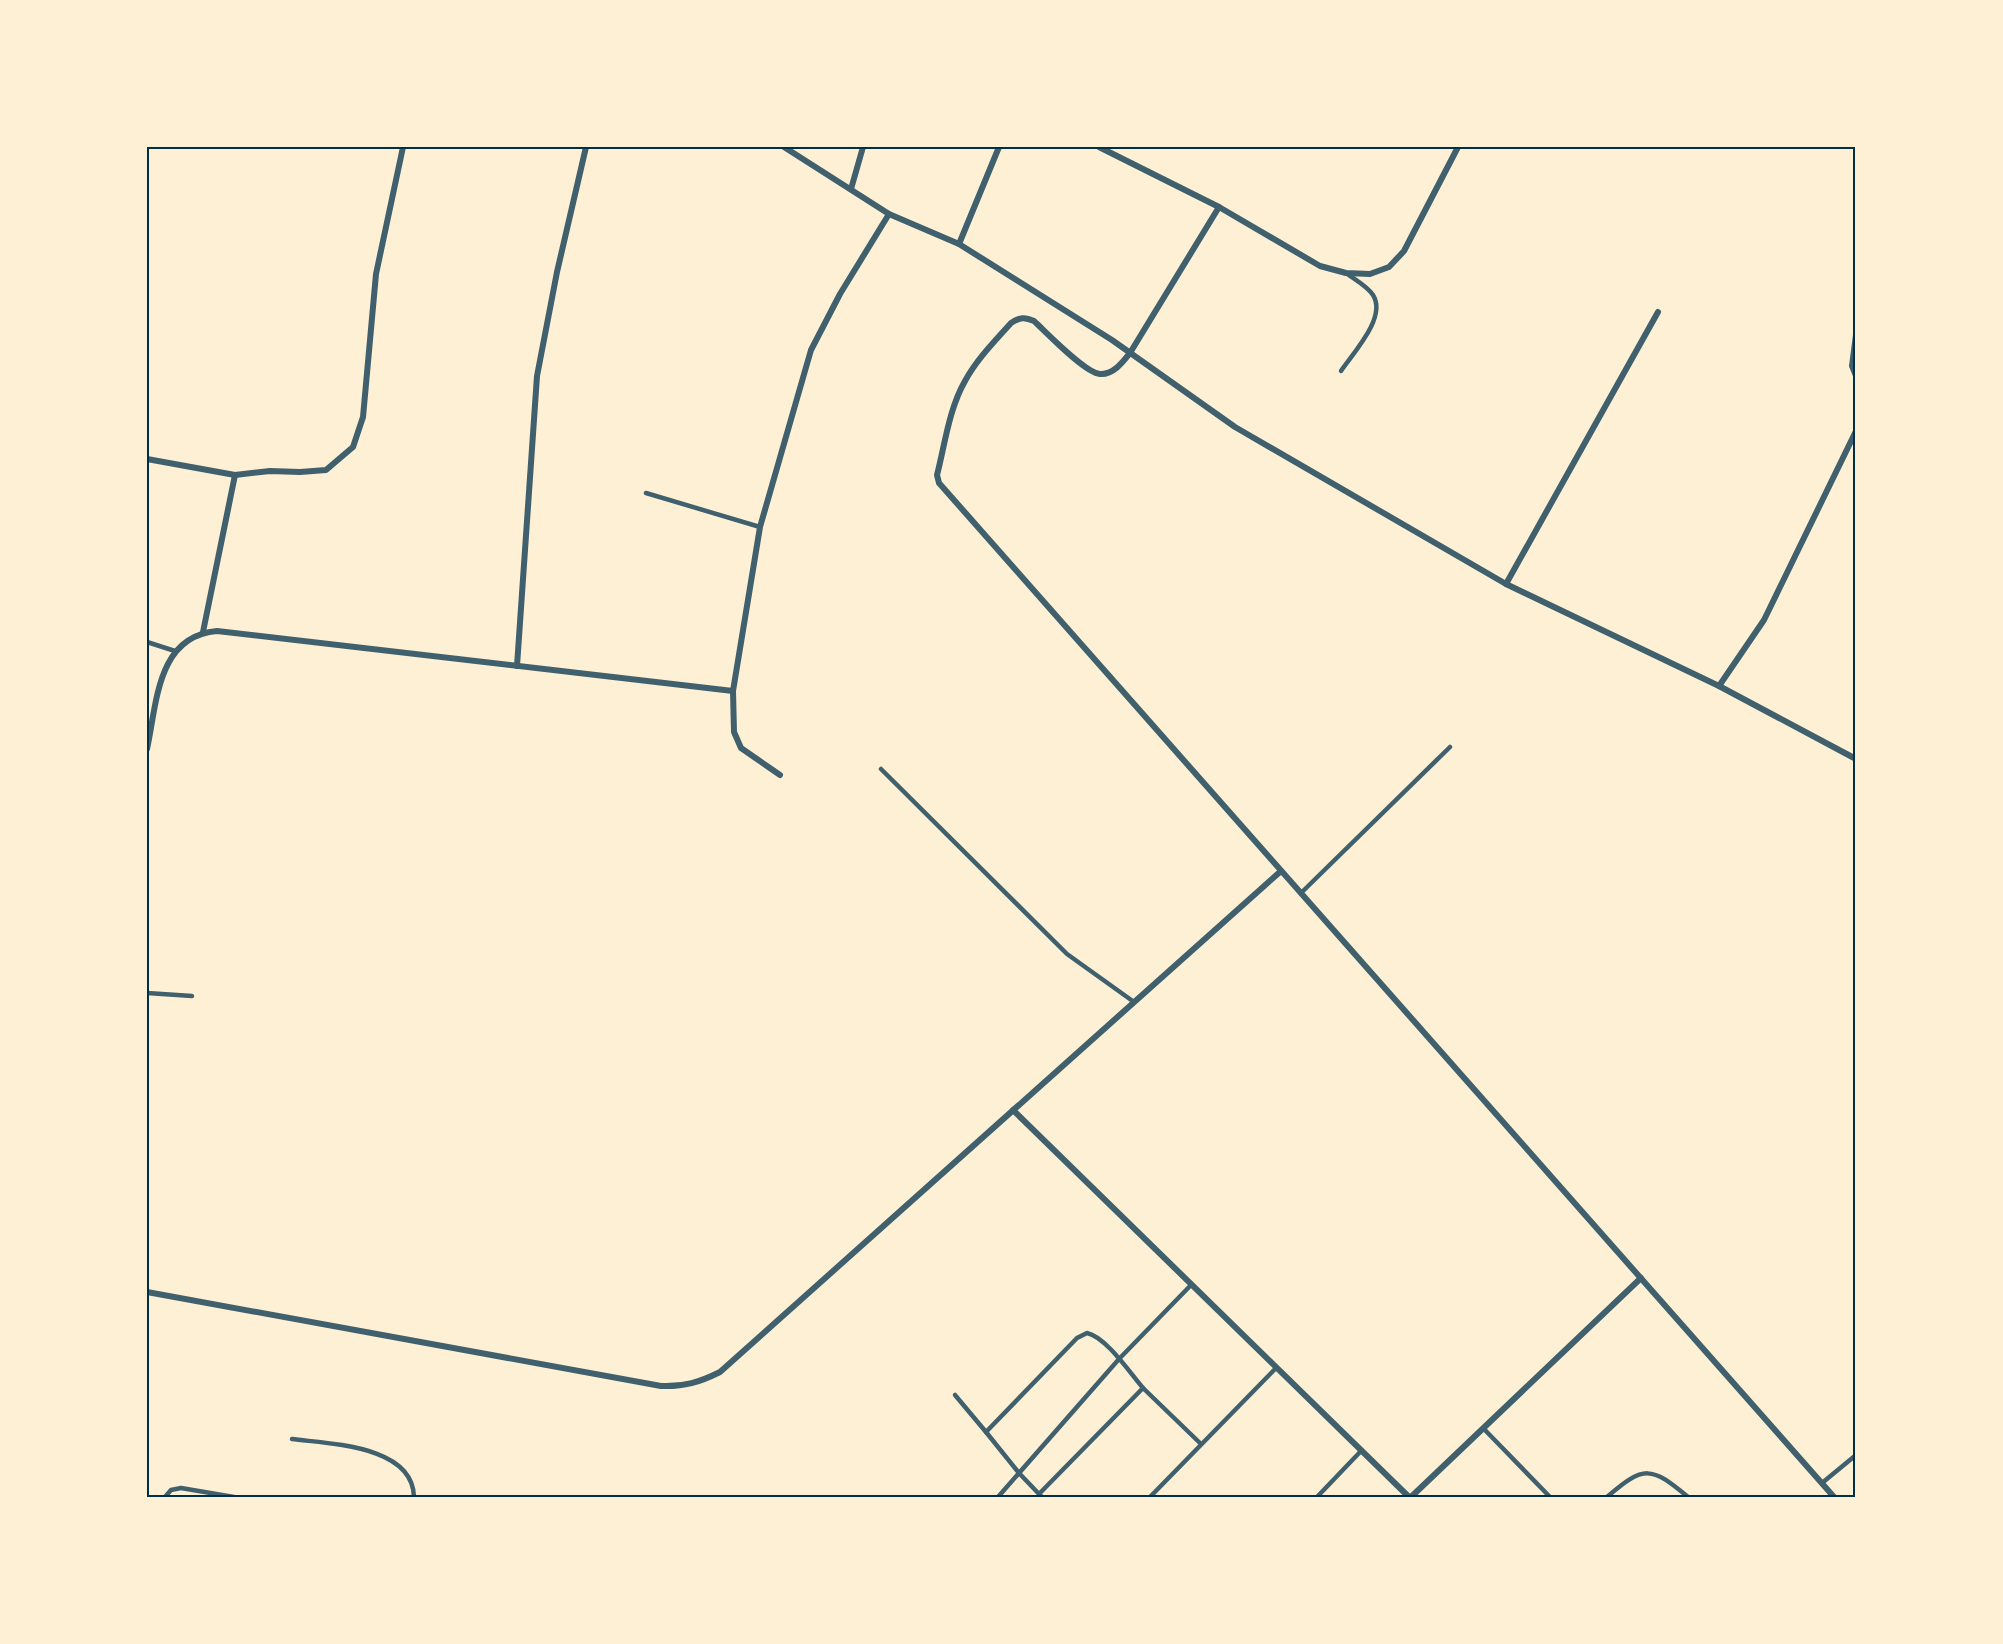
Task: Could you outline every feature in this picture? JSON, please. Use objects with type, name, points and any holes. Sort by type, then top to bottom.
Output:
[{"type":"street","points":[[147,459],[235,475],[270,471],[300,472],[326,470],[353,447],[363,417],[376,274],[403,147]]},
{"type":"street","points":[[517,666],[537,376],[557,272],[586,147]]},
{"type":"street","points":[[784,147],[889,214],[960,244],[1130,353],[1235,427],[1506,584],[1719,686],[1856,759]]},
{"type":"street","points":[[851,189],[863,147]]},
{"type":"street","points":[[960,244],[999,147]]},
{"type":"street","points":[[1099,147],[1219,207],[1320,266],[1346,273],[1370,274],[1389,267],[1404,250],[1458,147]]},
{"type":"street","points":[[1219,207],[1130,353],[1111,372],[1101,374],[1085,368],[1034,321],[1025,317],[1018,318],[1011,323],[977,361],[964,382],[955,405],[937,479],[1641,1278],[1830,1496]]},
{"type":"street","points":[[780,775],[741,748],[735,732],[733,691],[760,527],[811,350],[840,294],[889,214]]},
{"type":"street","points":[[1506,584],[1658,312]]},
{"type":"street","points":[[1856,335],[1852,366],[1856,376]]},
{"type":"street","points":[[1719,686],[1764,620],[1856,431]]},
{"type":"street","points":[[203,632],[235,475]]},
{"type":"street","points":[[147,749],[162,678],[175,651],[188,639],[203,632],[217,631],[733,691]]},
{"type":"street","points":[[147,1292],[661,1386],[699,1382],[720,1372],[1281,871]]},
{"type":"street","points":[[1013,1110],[1410,1497],[1641,1278]]},
{"type":"lane","points":[[1341,371],[1372,325],[1377,303],[1372,293],[1346,273]]},
{"type":"lane","points":[[646,493],[760,527]]},
{"type":"lane","points":[[147,642],[175,651]]},
{"type":"lane","points":[[1301,893],[1450,747]]},
{"type":"lane","points":[[880,769],[1067,954],[1134,1002]]},
{"type":"lane","points":[[147,993],[192,996]]},
{"type":"lane","points":[[998,1497],[1119,1359],[1191,1285]]},
{"type":"lane","points":[[986,1432],[1082,1335],[1087,1334],[1097,1338],[1119,1359],[1143,1388],[1201,1444]]},
{"type":"lane","points":[[1150,1497],[1276,1368]]},
{"type":"lane","points":[[955,1395],[1019,1473],[1041,1495],[1143,1388]]},
{"type":"lane","points":[[1483,1428],[1550,1497]]},
{"type":"lane","points":[[292,1439],[356,1447],[386,1457],[402,1469],[414,1488],[414,1497]]},
{"type":"lane","points":[[1317,1497],[1361,1451]]},
{"type":"lane","points":[[1821,1483],[1856,1455]]},
{"type":"lane","points":[[1607,1497],[1625,1482],[1649,1471],[1665,1479],[1688,1497]]},
{"type":"lane","points":[[165,1497],[171,1490],[181,1488],[234,1497]]}]
